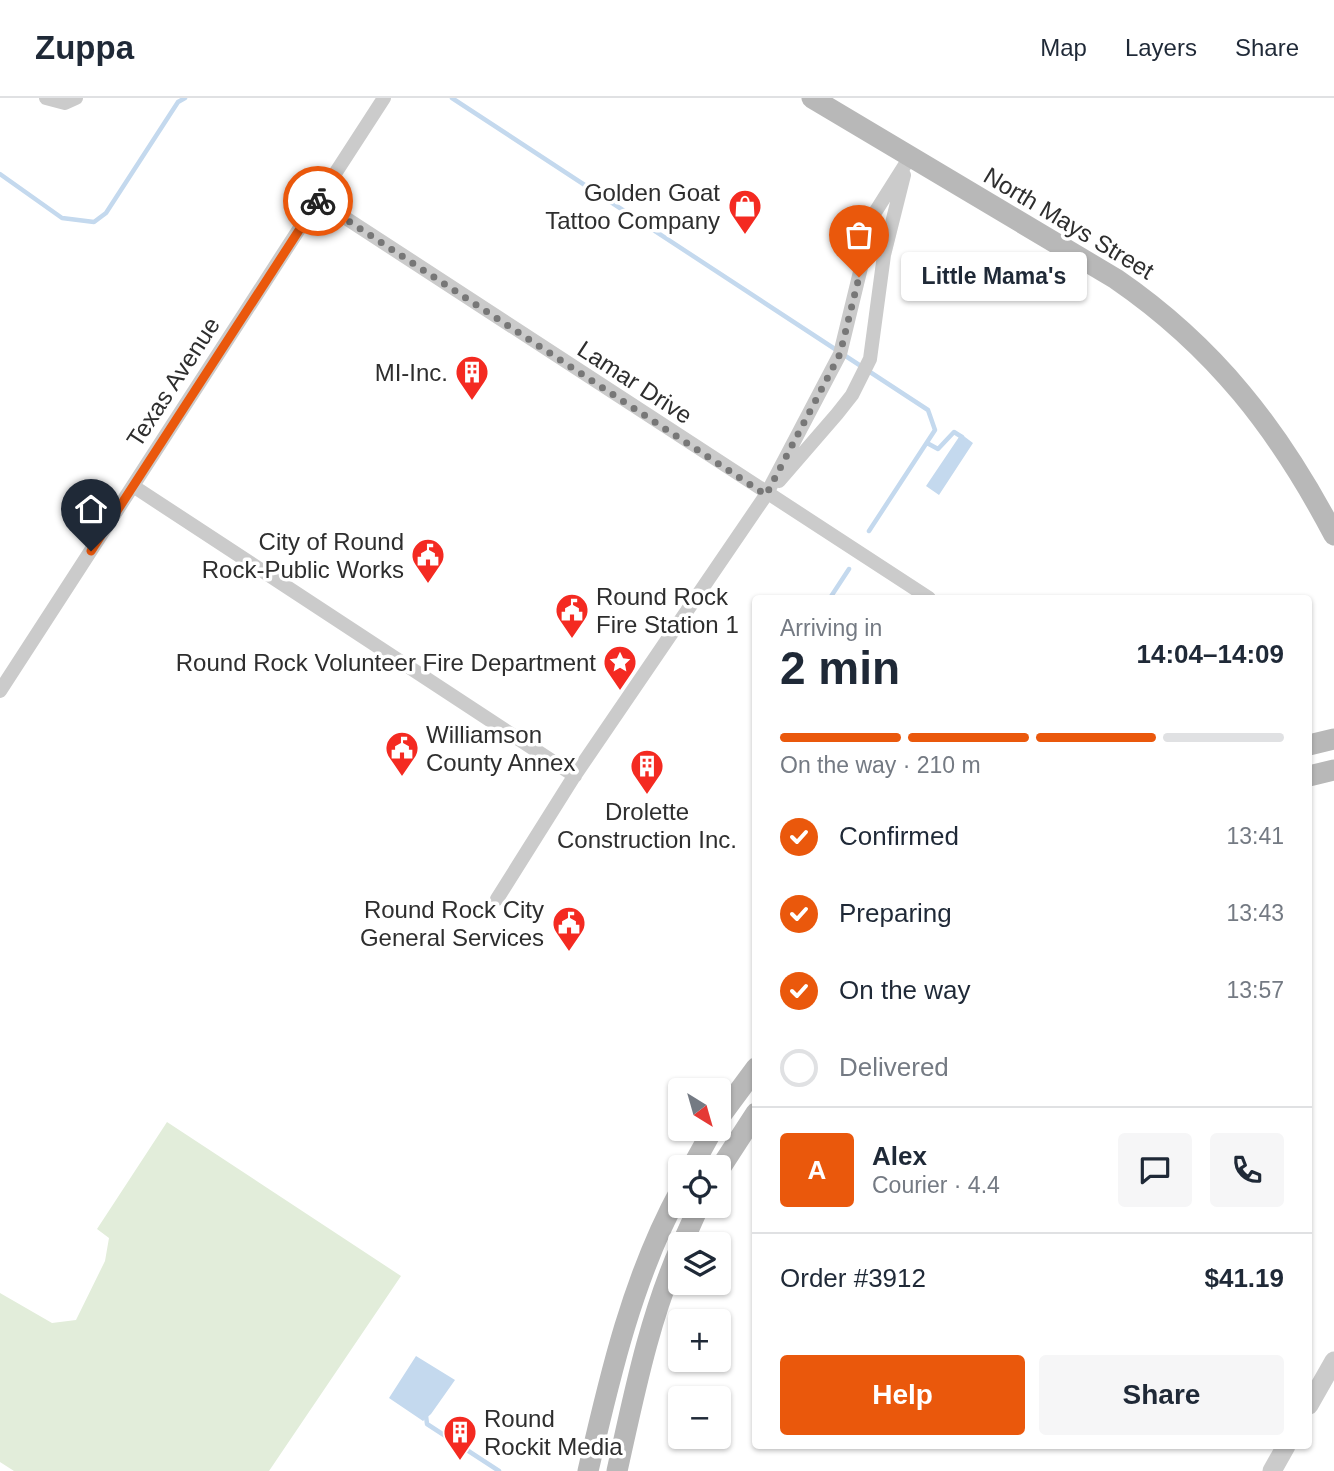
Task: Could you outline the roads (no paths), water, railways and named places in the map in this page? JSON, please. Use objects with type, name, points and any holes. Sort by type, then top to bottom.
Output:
[{"type":"main road","name":"North Mays Street","points":[[812,98],[1116,279],[1192,339],[1234,381],[1265,421],[1304,480],[1334,535]]},
{"type":"main road","points":[[1312,744],[1334,739]]},
{"type":"main road","points":[[1312,775],[1334,770]]},
{"type":"main road","points":[[732,1100],[752,1073]]},
{"type":"main road","points":[[729,1155],[752,1119]]},
{"type":"main road","points":[[588,1471],[622,1336],[668,1212]]},
{"type":"main road","points":[[617,1471],[646,1343],[668,1276]]},
{"type":"street","points":[[46,98],[65,103],[76,98]]},
{"type":"street","name":"Texas Avenue","points":[[0,691],[384,98]]},
{"type":"street","points":[[497,899],[575,776],[766,495],[840,354],[874,214],[910,158]]},
{"type":"street","points":[[766,495],[838,414],[852,395],[870,359],[889,230],[910,158]]},
{"type":"street","name":"Lamar Drive","points":[[317,200],[766,495],[924,595]]},
{"type":"street","points":[[133,486],[575,776]]},
{"type":"street","points":[[1312,1400],[1334,1361]]},
{"type":"street","points":[[1272,1471],[1284,1449]]},
{"type":"water","points":[[961,434],[973,443],[939,495],[926,486]]},
{"type":"water","points":[[416,1356],[455,1380],[423,1421],[389,1398]]},
{"type":"waterway","points":[[0,174],[62,218],[94,222],[106,213],[178,102],[185,98]]},
{"type":"waterway","points":[[452,98],[928,410],[935,430],[869,531]]},
{"type":"waterway","points":[[927,443],[938,449],[954,432],[962,437]]},
{"type":"waterway","points":[[832,595],[849,569]]},
{"type":"waterway","points":[[426,1416],[427,1424],[499,1471]]},
{"type":"place","name":"Golden Goat Tattoo Company","points":[[745,236]]},
{"type":"place","name":"Little Mama's","points":[[859,277]]},
{"type":"place","name":"MI-Inc.","points":[[472,402]]},
{"type":"place","name":"City of Round Rock-Public Works","points":[[428,585]]},
{"type":"place","name":"Round Rock Fire Station 1","points":[[572,640]]},
{"type":"place","name":"Round Rock Volunteer Fire Department","points":[[620,692]]},
{"type":"place","name":"Williamson County Annex","points":[[402,778]]},
{"type":"place","name":"Drolette Construction Inc.","points":[[647,796]]},
{"type":"place","name":"Round Rock City General Services","points":[[569,953]]},
{"type":"place","name":"Round Rockit Media","points":[[460,1462]]}]
